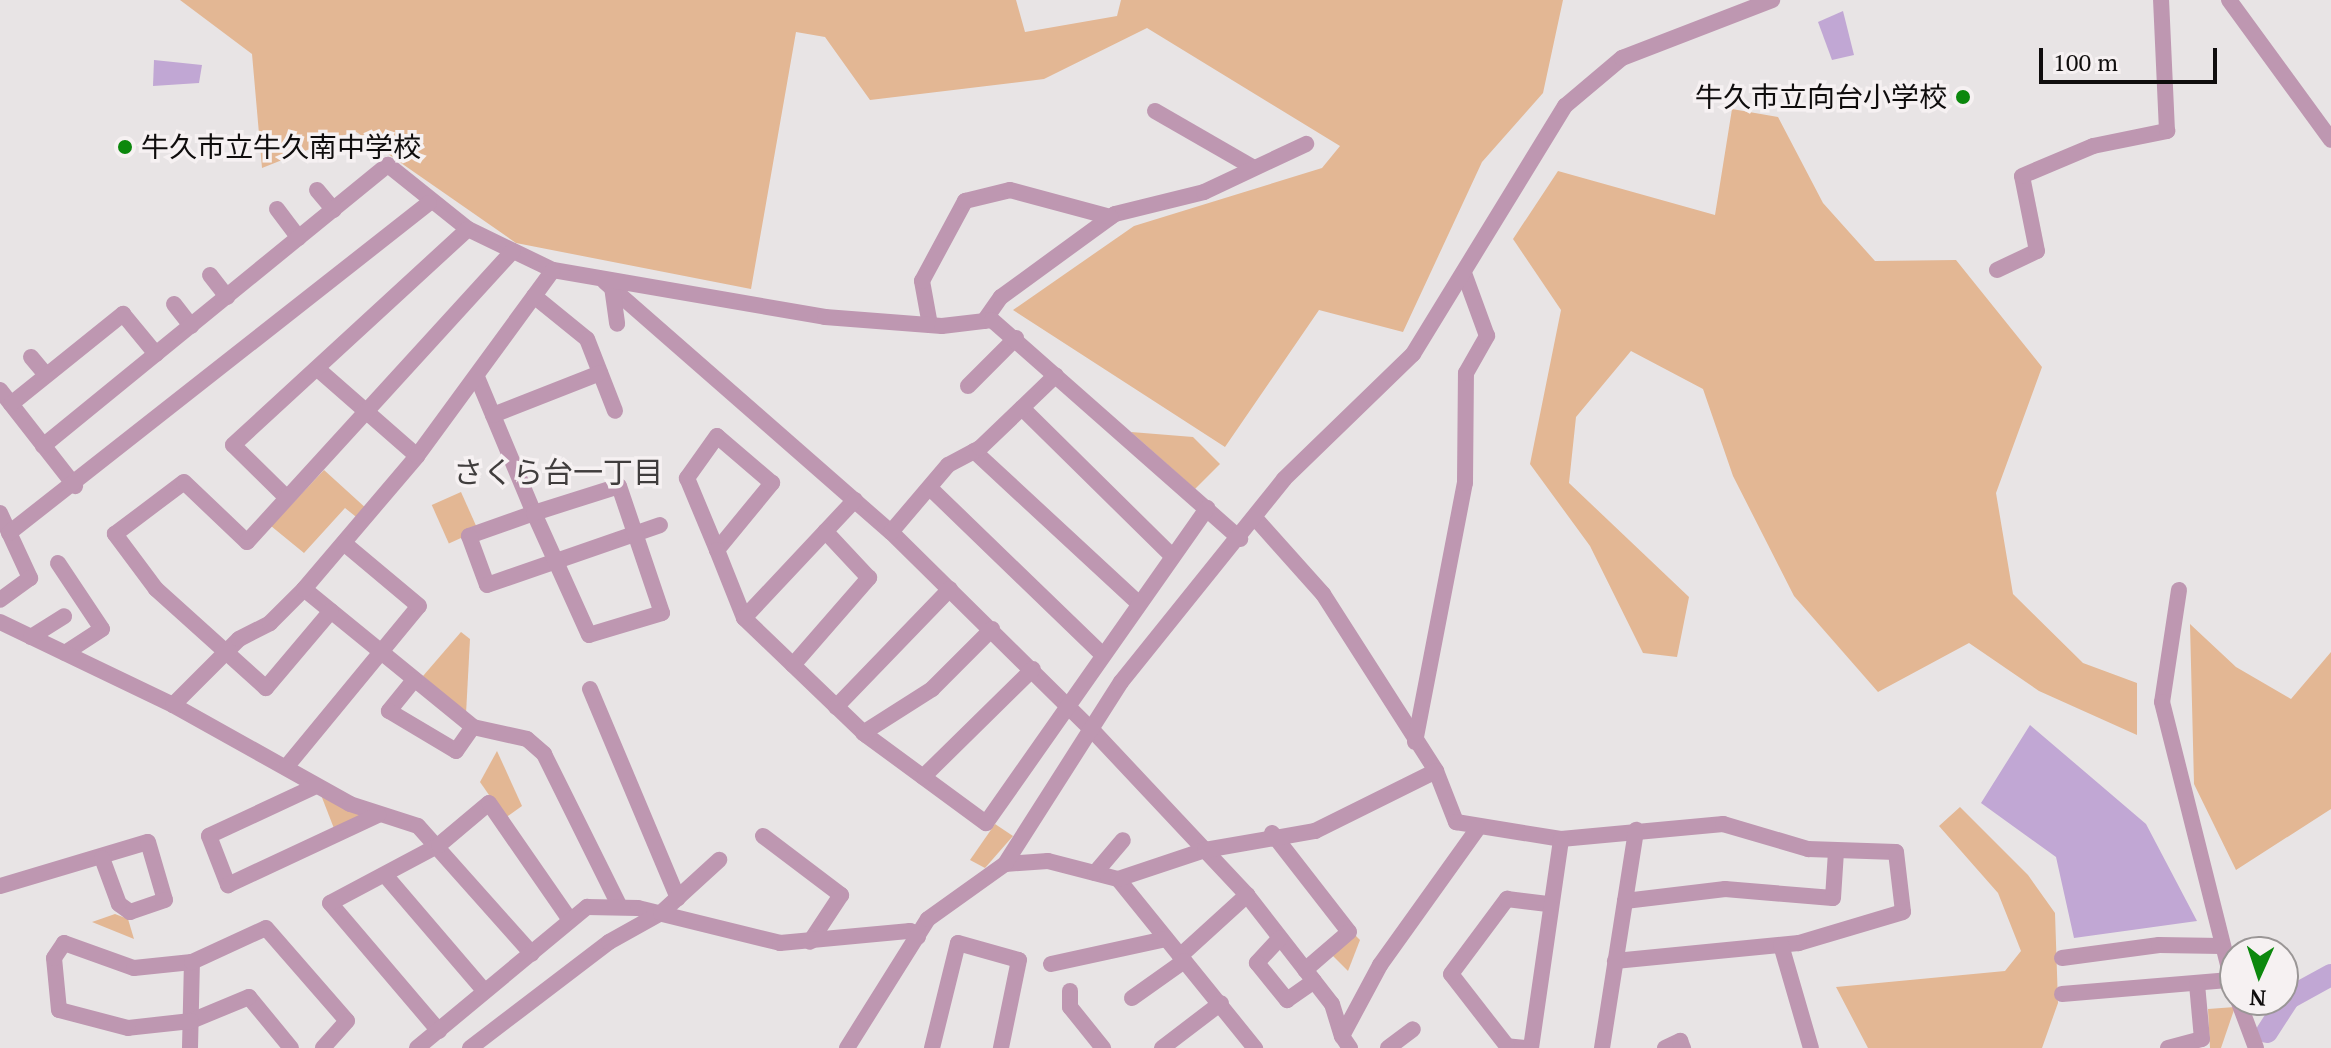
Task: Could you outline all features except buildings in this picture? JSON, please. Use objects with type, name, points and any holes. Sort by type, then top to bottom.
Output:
[{"type":"street","points":[[847,1048],[928,919],[1005,864],[1094,732],[1121,682],[1240,539],[1284,479],[1413,354],[1464,273],[1534,147],[1597,76],[1653,44],[1772,0]]},
{"type":"street","points":[[1997,270],[2037,251],[2022,176],[2093,146],[2167,131],[2161,0]]},
{"type":"street","points":[[2229,0],[2291,92],[2331,140]]},
{"type":"street","points":[[1155,111],[1254,168]]},
{"type":"street","points":[[984,321],[1001,297],[1110,217],[1204,192],[1306,144]]},
{"type":"street","points":[[43,446],[388,165],[429,203],[468,229],[553,270],[608,285],[825,317],[930,325],[984,321],[1016,338],[1240,539]]},
{"type":"street","points":[[317,190],[334,210]]},
{"type":"street","points":[[930,325],[922,281],[965,201],[1010,190],[1110,217]]},
{"type":"street","points":[[9,533],[75,486],[429,203]]},
{"type":"street","points":[[277,209],[299,238]]},
{"type":"street","points":[[286,497],[233,445],[320,371],[468,229]]},
{"type":"street","points":[[331,611],[266,688],[225,656],[156,589],[115,534],[184,482],[247,542],[286,497],[370,415],[513,251]]},
{"type":"street","points":[[173,705],[304,589],[417,456],[553,270]]},
{"type":"street","points":[[1415,742],[1465,483],[1466,373],[1487,336],[1464,273]]},
{"type":"street","points":[[210,275],[227,297]]},
{"type":"street","points":[[608,285],[617,324]]},
{"type":"street","points":[[608,285],[891,532],[1033,669],[1247,895],[1309,976],[1346,1042]]},
{"type":"street","points":[[534,296],[587,339],[615,411]]},
{"type":"street","points":[[174,304],[191,326]]},
{"type":"street","points":[[75,486],[5,397],[46,375],[123,314],[156,354]]},
{"type":"street","points":[[968,386],[1016,338]]},
{"type":"street","points":[[31,357],[46,375]]},
{"type":"street","points":[[320,371],[417,456]]},
{"type":"street","points":[[493,415],[600,373]]},
{"type":"street","points":[[891,532],[931,489],[948,465],[974,451],[1056,375]]},
{"type":"street","points":[[477,377],[534,513],[557,564],[589,635],[662,613],[636,535],[619,486],[534,513],[469,536],[487,585],[557,564],[636,535],[660,525]]},
{"type":"street","points":[[1022,408],[1172,556]]},
{"type":"street","points":[[717,550],[772,483],[717,436],[687,478],[744,618],[863,733],[986,823],[1065,702],[1207,508]]},
{"type":"street","points":[[974,451],[1138,603]]},
{"type":"street","points":[[931,489],[1101,653]]},
{"type":"street","points":[[744,618],[855,500]]},
{"type":"street","points":[[0,513],[30,578],[0,600]]},
{"type":"street","points":[[1256,519],[1323,594],[1436,771],[1446,809],[1456,822],[1478,828],[1561,839],[1723,824],[1836,851],[1896,852],[1903,912],[1781,945],[1615,961]]},
{"type":"street","points":[[793,665],[869,578],[825,531]]},
{"type":"street","points":[[287,766],[419,606],[344,543]]},
{"type":"street","points":[[58,563],[102,629],[65,653]]},
{"type":"street","points":[[304,589],[473,727],[527,739],[544,754],[619,905]]},
{"type":"street","points":[[836,707],[950,589]]},
{"type":"street","points":[[2179,590],[2162,702],[2219,938]]},
{"type":"street","points":[[31,637],[64,616]]},
{"type":"street","points":[[0,622],[173,705],[287,766],[316,786],[378,815],[418,826],[439,845],[532,954]]},
{"type":"street","points":[[863,733],[932,689],[992,629]]},
{"type":"street","points":[[923,777],[1033,669]]},
{"type":"street","points":[[414,680],[389,711],[456,751],[473,727]]},
{"type":"street","points":[[590,689],[678,898]]},
{"type":"street","points":[[1005,864],[1048,861],[1118,879],[1205,850],[1272,833],[1315,831],[1436,771]]},
{"type":"street","points":[[316,786],[209,836],[228,885],[378,815]]},
{"type":"street","points":[[439,1031],[330,903],[439,845],[489,803],[570,920]]},
{"type":"street","points":[[1346,1042],[1380,965],[1478,828]]},
{"type":"street","points":[[1602,1048],[1636,830]]},
{"type":"street","points":[[1272,833],[1349,932],[1287,1000],[1257,963],[1280,938]]},
{"type":"street","points":[[763,836],[841,895],[810,942]]},
{"type":"street","points":[[1548,904],[1507,899],[1451,974],[1507,1046],[1528,1048],[1548,904],[1561,839]]},
{"type":"street","points":[[1095,873],[1123,840]]},
{"type":"street","points":[[0,886],[148,842],[165,900],[130,912],[119,904],[102,858]]},
{"type":"street","points":[[1625,901],[1725,889],[1833,898],[1836,851]]},
{"type":"street","points":[[470,1048],[609,942],[661,913],[719,860]]},
{"type":"street","points":[[385,875],[482,988]]},
{"type":"street","points":[[1118,879],[1255,1048]]},
{"type":"street","points":[[1132,998],[1182,958],[1247,895]]},
{"type":"street","points":[[417,1048],[439,1031],[482,988],[532,954],[587,907],[619,905],[780,943],[910,931],[918,937]]},
{"type":"street","points":[[291,1048],[249,997],[191,1021],[128,1028],[59,1010],[54,958],[64,943],[134,968],[192,962],[266,928],[347,1021],[323,1048]]},
{"type":"street","points":[[1051,964],[1166,939]]},
{"type":"street","points":[[932,1048],[958,943],[1019,960],[1001,1048]]},
{"type":"street","points":[[1781,945],[1811,1048]]},
{"type":"street","points":[[2062,958],[2159,945],[2219,946]]},
{"type":"street","points":[[190,1048],[192,962]]},
{"type":"street","points":[[2062,994],[2197,984],[2219,986]]},
{"type":"street","points":[[2168,1048],[2202,1039],[2197,984]]},
{"type":"street","points":[[1070,991],[1070,1007],[1103,1048]]},
{"type":"street","points":[[1162,1048],[1221,1003]]},
{"type":"street","points":[[2244,1016],[2256,1048]]},
{"type":"street","points":[[1388,1048],[1413,1029]]},
{"type":"street","points":[[1665,1048],[1680,1041],[1683,1048]]},
{"type":"shaded area","points":[[180,0],[1016,0],[1025,32],[1117,16],[1121,0],[1563,0],[1543,93],[1482,162],[1403,332],[1319,310],[1225,447],[1013,310],[1134,226],[1322,168],[1340,146],[1147,28],[1044,79],[870,100],[825,37],[796,32],[751,289],[516,243],[355,131],[262,168],[252,54]]},
{"type":"shaded area","points":[[1843,11],[1854,55],[1832,60],[1818,22]]},
{"type":"shaded area","points":[[154,60],[202,65],[199,83],[153,86]]},
{"type":"shaded area","points":[[1732,109],[1778,117],[1823,203],[1875,261],[1956,260],[2042,367],[1996,493],[2013,594],[2083,663],[2137,683],[2137,735],[2039,691],[1969,643],[1878,692],[1794,596],[1733,476],[1703,389],[1631,351],[1576,417],[1569,483],[1689,597],[1677,657],[1643,653],[1590,546],[1530,464],[1561,310],[1513,239],[1558,171],[1715,215]]},
{"type":"shaded area","points":[[1131,432],[1193,437],[1220,464],[1195,489]]},
{"type":"shaded area","points":[[324,470],[368,510],[360,520],[345,508],[304,553],[271,526]]},
{"type":"shaded area","points":[[461,492],[478,530],[449,543],[432,505]]},
{"type":"shaded area","points":[[2190,624],[2236,667],[2291,699],[2331,652],[2331,809],[2236,870],[2194,784]]},
{"type":"shaded area","points":[[461,632],[470,639],[466,714],[423,676]]},
{"type":"shaded area","points":[[2030,725],[2146,824],[2197,921],[2074,938],[2056,857],[1981,803]]},
{"type":"shaded area","points":[[497,751],[522,806],[505,818],[480,782]]},
{"type":"shaded area","points":[[321,795],[361,813],[362,819],[335,831]]},
{"type":"shaded area","points":[[1960,807],[2028,875],[2055,913],[2058,1003],[2042,1048],[1868,1048],[1836,987],[2005,971],[2021,951],[1998,893],[1939,826]]},
{"type":"shaded area","points":[[995,824],[1013,836],[985,868],[970,860]]},
{"type":"shaded area","points":[[115,914],[128,919],[134,939],[92,922]]},
{"type":"shaded area","points":[[1355,935],[1360,940],[1348,971],[1331,954]]},
{"type":"shaded area","points":[[2219,1008],[2219,1016],[2232,1016],[2221,1048],[2210,1048],[2208,1009]]},
{"type":"waterway","points":[[2267,1032],[2289,998],[2331,975]]},
{"type":"place","name":"牛久市立向台小学校","points":[[1963,97]]},
{"type":"place","name":"牛久市立牛久南中学校","points":[[125,147]]},
{"type":"district","name":"さくら台一丁目","points":[[558,472]]}]
